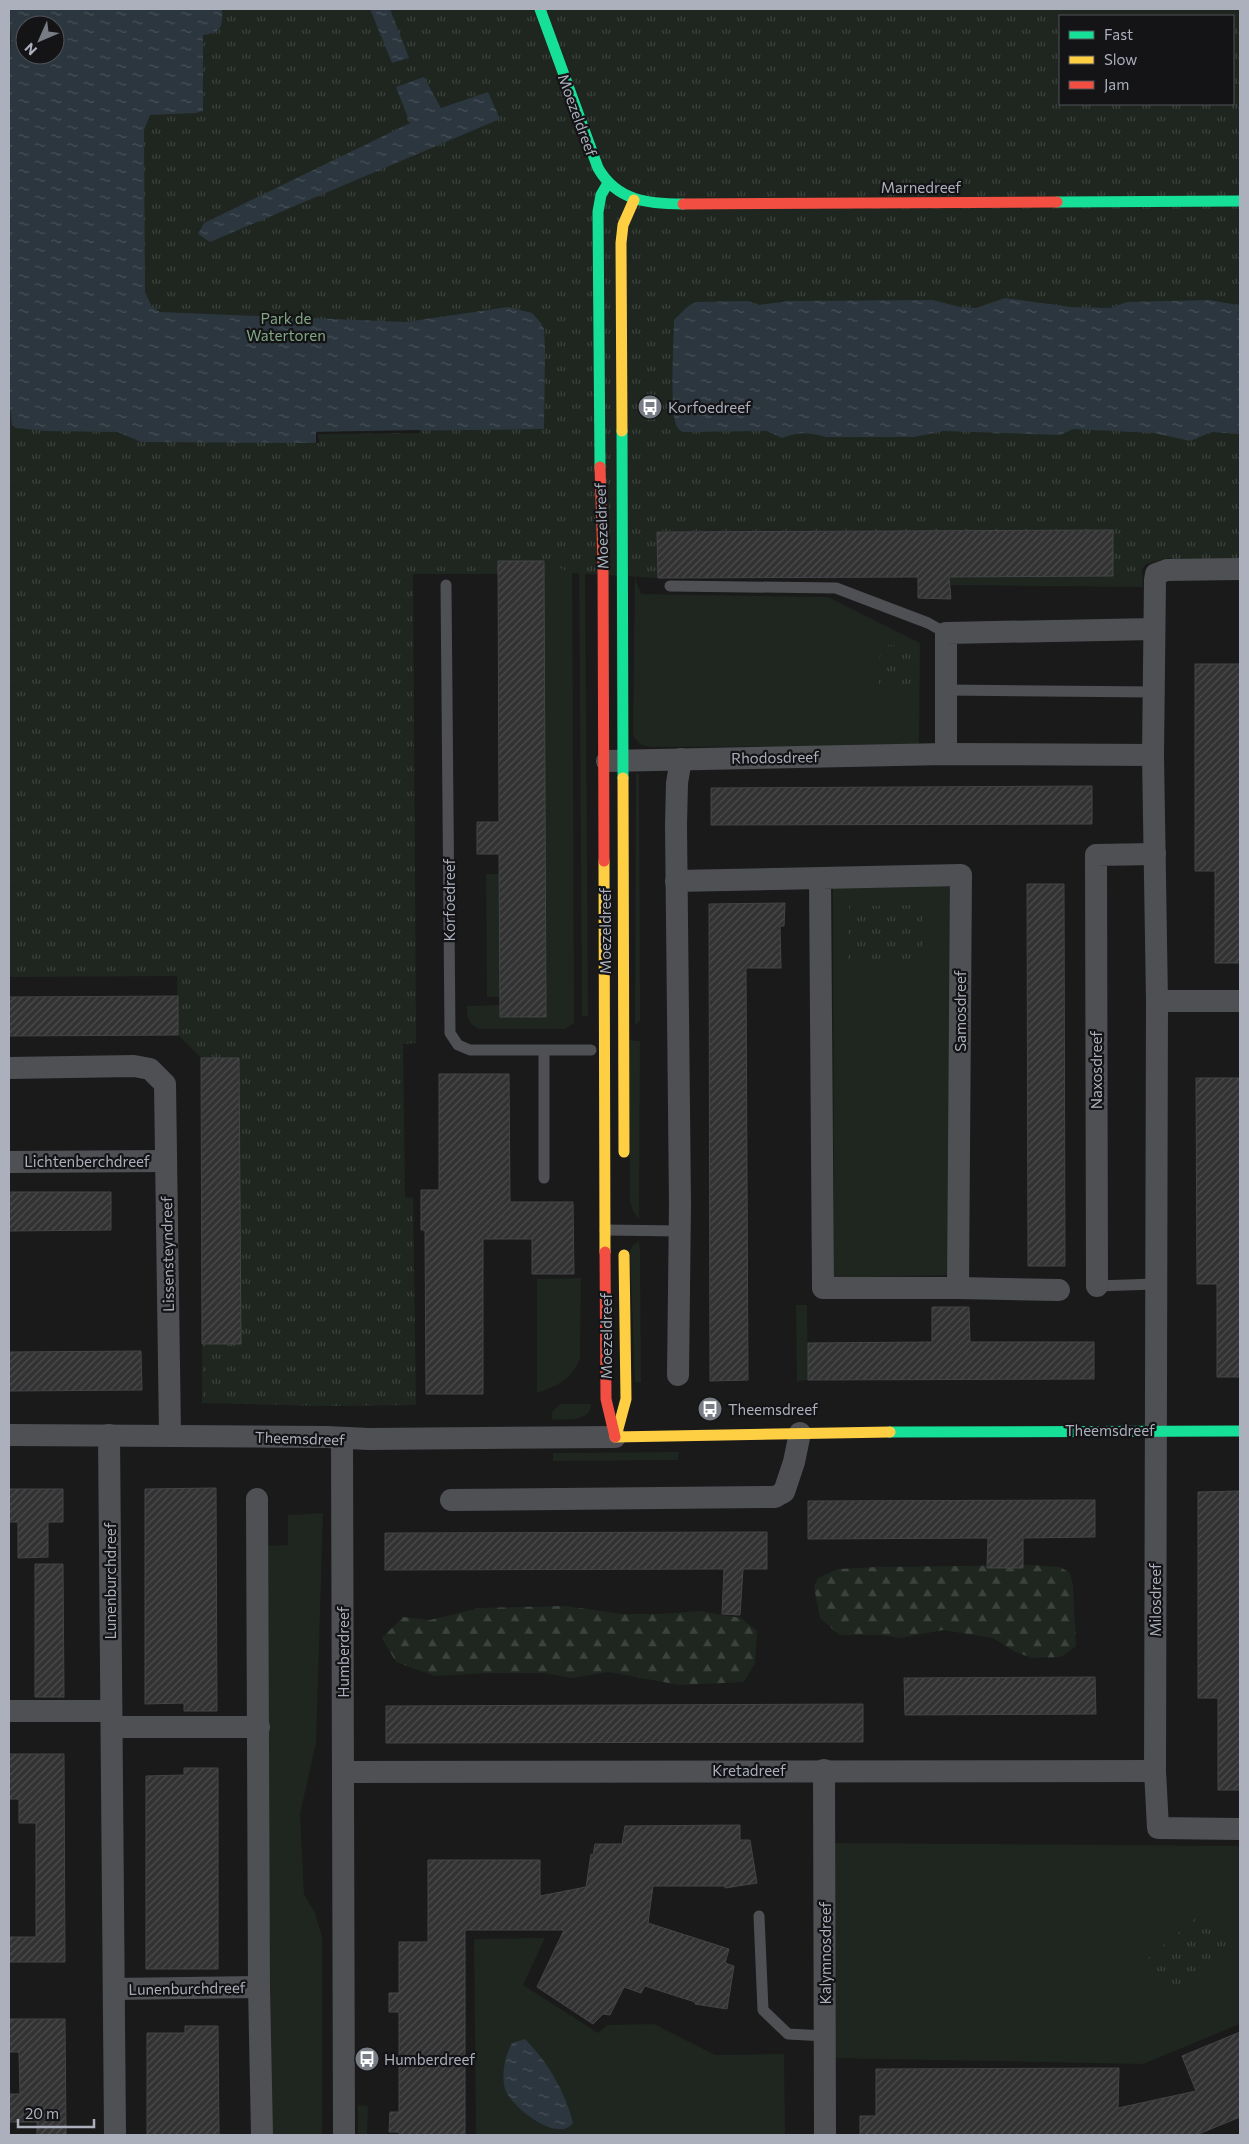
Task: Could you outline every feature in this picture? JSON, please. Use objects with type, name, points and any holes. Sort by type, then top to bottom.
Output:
[{"type":"street","name":"Moezeldreef","points":[[540,9],[598,168],[608,183],[601,195],[598,212],[614,761],[607,1050],[624,1164]]},
{"type":"street","name":"Marnedreef","points":[[608,183],[634,200],[646,202],[729,204],[1240,201]]},
{"type":"street","name":"Moezeldreef","points":[[615,1437],[606,1399],[607,1050],[614,761],[621,243],[623,225],[634,200]]},
{"type":"street","points":[[1156,1430],[1157,1001],[1154,755],[1155,580],[1156,574],[1167,570],[1240,570]]},
{"type":"street","points":[[946,754],[946,633],[1154,630]]},
{"type":"street","name":"Rhodosdreef","points":[[614,761],[946,754],[1154,755]]},
{"type":"street","points":[[678,1374],[678,1231],[680,1194],[676,881],[677,783],[681,759]]},
{"type":"street","name":"Naxosdreef","points":[[1097,1286],[1096,855],[1155,854]]},
{"type":"street","name":"Samosdreef","points":[[676,881],[961,875],[958,1288]]},
{"type":"street","points":[[820,879],[823,1288],[1059,1290]]},
{"type":"street","points":[[1157,1001],[1240,1001]]},
{"type":"street","name":"Lissensteyndreef","points":[[9,1068],[134,1066],[150,1069],[165,1084],[170,1435]]},
{"type":"street","name":"Lichtenberchdreef","points":[[9,1162],[165,1161]]},
{"type":"street","name":"Moezeldreef","points":[[615,1437],[626,1399],[624,1225]]},
{"type":"street","name":"Milosdreef","points":[[1156,1430],[1155,1771],[1158,1828],[1240,1829]]},
{"type":"street","name":"Theemsdreef","points":[[9,1435],[170,1435],[326,1437],[342,1439],[615,1437],[800,1433],[1240,1431]]},
{"type":"street","points":[[451,1500],[775,1498],[784,1492],[794,1462],[800,1433]]},
{"type":"street","name":"Lunenburchdreef","points":[[109,1435],[115,2135]]},
{"type":"street","name":"Humberdreef","points":[[342,1439],[344,2135]]},
{"type":"street","points":[[257,1498],[259,1987],[262,2135]]},
{"type":"street","points":[[9,1712],[259,1727]]},
{"type":"street","name":"Kalymnosdreef","points":[[824,1770],[825,2135]]},
{"type":"street","name":"Kretadreef","points":[[344,1772],[1155,1771]]},
{"type":"street","name":"Lunenburchdreef","points":[[115,1989],[259,1987]]},
{"type":"lane","name":"Korfoedreef","points":[[446,585],[450,1033],[458,1044],[470,1050],[607,1050]]},
{"type":"lane","points":[[670,586],[836,588],[928,623],[946,633]]},
{"type":"lane","points":[[946,690],[1154,692]]},
{"type":"lane","points":[[544,1051],[544,1178]]},
{"type":"lane","points":[[606,1230],[624,1225],[678,1231]]},
{"type":"lane","name":"Naxosdreef","points":[[1097,1286],[1155,1284]]},
{"type":"lane","points":[[759,1916],[763,2010],[788,2034],[826,2036]]},
{"type":"green space","name":"Park de Watertoren","points":[[9,9],[1240,9],[1240,560],[1180,560],[1168,558],[1146,564],[1142,570],[1142,577],[1113,576],[1113,530],[658,531],[658,578],[572,573],[544,561],[498,561],[498,574],[413,574],[416,1043],[403,1044],[405,1197],[413,1198],[416,1405],[323,1406],[202,1403],[202,1344],[241,1344],[239,1058],[201,1058],[178,1035],[177,976],[9,977]]},
{"type":"green space","points":[[1117,518],[1146,564],[1142,570],[1143,587],[950,585],[950,577],[1113,576],[1113,530]]},
{"type":"green space","points":[[572,530],[574,1023],[565,1029],[480,1029],[469,1020],[467,1006],[500,1005],[500,1017],[546,1017],[544,562],[498,561],[498,574],[466,534]]},
{"type":"green space","points":[[579,544],[585,560],[588,1016],[582,1016]]},
{"type":"green space","points":[[635,565],[636,581],[641,594],[828,597],[920,643],[919,746],[649,747],[640,744],[633,736]]},
{"type":"green space","points":[[880,645],[916,646],[915,685],[879,684]]},
{"type":"green space","points":[[636,774],[639,774],[640,1021],[635,1025]]},
{"type":"green space","points":[[486,874],[499,874],[500,997],[487,997]]},
{"type":"green space","points":[[951,884],[949,1275],[834,1278],[833,887]]},
{"type":"green space","points":[[922,905],[923,960],[848,960],[849,906]]},
{"type":"green space","points":[[629,1040],[640,1041],[639,1219],[633,1211],[630,1201]]},
{"type":"green space","points":[[639,1241],[641,1382],[635,1382],[630,1251],[633,1245]]},
{"type":"green space","points":[[581,1278],[580,1359],[572,1372],[563,1381],[537,1393],[537,1279]]},
{"type":"green space","points":[[796,1305],[807,1305],[808,1380],[797,1381]]},
{"type":"green space","points":[[561,1404],[591,1404],[590,1410],[583,1417],[553,1420],[552,1412]]},
{"type":"green space","points":[[679,1452],[678,1460],[553,1461],[553,1453]]},
{"type":"green space","points":[[323,1513],[316,1743],[300,1814],[304,1894],[315,1913],[322,1937],[322,2135],[270,2135],[266,1546],[288,1545],[288,1515]]},
{"type":"green space","points":[[1032,1565],[1060,1567],[1070,1573],[1073,1586],[1076,1646],[1061,1657],[1031,1658],[1014,1651],[993,1638],[943,1630],[900,1638],[881,1635],[839,1635],[820,1618],[814,1587],[818,1578],[838,1569]]},
{"type":"green space","points":[[565,1606],[623,1614],[662,1614],[700,1611],[741,1618],[757,1631],[755,1663],[744,1682],[680,1685],[608,1672],[572,1678],[544,1673],[488,1673],[435,1676],[396,1662],[382,1638],[403,1617],[430,1620],[479,1608]]},
{"type":"green space","points":[[832,1843],[1240,1846],[1240,2024],[1143,2064],[829,2058]]},
{"type":"green space","points":[[1203,1912],[1233,1948],[1175,1997],[1145,1961]]},
{"type":"green space","points":[[545,1938],[523,1985],[598,2033],[607,2025],[654,2024],[715,2055],[784,2054],[785,2135],[476,2135],[474,1939]]},
{"type":"green space","points":[[358,2105],[368,2106],[367,2135],[358,2135]]},
{"type":"water","points":[[9,9],[222,9],[220,28],[214,33],[203,35],[203,111],[150,115],[144,130],[145,292],[152,307],[160,312],[406,322],[508,307],[532,313],[544,329],[544,429],[316,432],[316,443],[141,442],[118,432],[45,431],[16,428],[12,425],[9,399],[9,67],[11,40]]},
{"type":"water","points":[[370,9],[390,9],[409,58],[392,63]]},
{"type":"water","points":[[424,77],[441,108],[488,92],[500,119],[210,242],[198,234],[204,223],[410,123],[396,87]]},
{"type":"water","points":[[1005,298],[1071,307],[1110,308],[1127,302],[1209,300],[1240,304],[1240,434],[1212,432],[1190,441],[1154,433],[1073,429],[1060,435],[943,431],[914,437],[825,437],[804,433],[782,438],[767,431],[683,432],[677,427],[673,407],[674,320],[687,307],[696,302],[748,301],[759,305],[790,301],[933,300],[960,307],[976,308]]},
{"type":"water","points":[[525,2039],[541,2057],[555,2078],[570,2111],[573,2123],[566,2128],[557,2129],[536,2121],[516,2105],[505,2089],[504,2071],[512,2043]]},
{"type":"pier","points":[[420,430],[420,433],[318,434],[319,443],[316,443],[316,432]]},
{"type":"building","points":[[1113,530],[1113,576],[949,577],[951,599],[918,598],[918,577],[658,578],[657,532]]},
{"type":"building","points":[[498,561],[544,561],[546,1017],[500,1017],[499,854],[477,854],[477,822],[499,822]]},
{"type":"building","points":[[1195,664],[1240,664],[1240,963],[1215,963],[1215,871],[1195,871]]},
{"type":"building","points":[[1092,786],[1092,824],[711,825],[711,788]]},
{"type":"building","points":[[1027,884],[1064,884],[1065,1266],[1028,1266]]},
{"type":"building","points":[[785,903],[784,926],[780,926],[781,968],[746,968],[748,1380],[710,1381],[709,904]]},
{"type":"building","points":[[178,996],[178,1035],[9,1036],[9,997]]},
{"type":"building","points":[[201,1058],[239,1058],[241,1344],[202,1344]]},
{"type":"building","points":[[439,1074],[509,1074],[510,1202],[573,1202],[574,1274],[532,1274],[532,1239],[483,1239],[483,1394],[426,1394],[425,1230],[421,1230],[421,1190],[439,1190]]},
{"type":"building","points":[[1196,1078],[1240,1078],[1240,1377],[1217,1377],[1217,1284],[1197,1284]]},
{"type":"building","points":[[9,1192],[111,1192],[111,1230],[9,1231]]},
{"type":"building","points":[[932,1307],[969,1307],[970,1342],[1094,1342],[1094,1379],[808,1380],[808,1343],[932,1342]]},
{"type":"building","points":[[141,1351],[142,1390],[9,1391],[9,1352]]},
{"type":"building","points":[[216,1488],[217,1711],[184,1711],[184,1703],[145,1704],[145,1489]]},
{"type":"building","points":[[9,1489],[63,1489],[63,1522],[48,1522],[48,1557],[18,1558],[18,1522],[9,1522]]},
{"type":"building","points":[[1240,1491],[1240,1790],[1218,1790],[1218,1698],[1198,1698],[1198,1492]]},
{"type":"building","points":[[1095,1500],[1095,1537],[1023,1538],[1023,1568],[987,1568],[988,1538],[808,1539],[808,1501]]},
{"type":"building","points":[[767,1532],[767,1569],[743,1569],[740,1615],[722,1614],[724,1569],[385,1570],[385,1533]]},
{"type":"building","points":[[35,1564],[63,1564],[64,1697],[35,1697]]},
{"type":"building","points":[[1095,1677],[1096,1714],[905,1715],[904,1678]]},
{"type":"building","points":[[863,1704],[863,1742],[386,1743],[386,1706]]},
{"type":"building","points":[[9,1754],[64,1754],[65,1962],[9,1962],[9,1937],[36,1937],[36,1823],[19,1823],[19,1799],[9,1799]]},
{"type":"building","points":[[184,1768],[218,1768],[218,1969],[146,1969],[146,1776],[184,1775]]},
{"type":"building","points":[[740,1825],[740,1840],[750,1840],[757,1883],[725,1888],[725,1886],[653,1886],[648,1923],[729,1949],[725,1963],[734,1966],[727,2009],[695,2004],[695,2002],[645,1986],[641,1993],[624,1987],[610,2015],[603,2014],[593,2024],[537,1987],[564,1930],[465,1930],[465,2135],[399,2135],[399,2132],[389,2132],[390,2112],[399,2112],[399,2012],[389,2012],[389,1993],[399,1993],[399,1942],[428,1942],[428,1860],[540,1860],[540,1896],[586,1887],[591,1854],[593,1855],[595,1844],[622,1844],[625,1826]]},
{"type":"building","points":[[9,2019],[65,2019],[66,2135],[37,2135],[37,2122],[9,2122],[9,2094],[20,2094],[19,2052],[9,2052]]},
{"type":"building","points":[[185,2026],[218,2026],[219,2135],[147,2135],[147,2033],[185,2033]]},
{"type":"building","points":[[1240,2032],[1240,2117],[1196,2135],[860,2135],[860,2116],[876,2116],[876,2069],[1119,2068],[1118,2108],[1196,2091],[1182,2056]]},
{"type":"traffic: fast","points":[[540,9],[598,168],[606,179],[614,188],[634,198],[658,203],[683,204]]},
{"type":"traffic: fast","points":[[600,467],[598,212],[601,195],[608,183]]},
{"type":"traffic: fast","points":[[1057,202],[1240,201]]},
{"type":"traffic: fast","points":[[622,431],[623,778]]},
{"type":"traffic: fast","points":[[890,1432],[1240,1431]]},
{"type":"traffic: slow","points":[[622,431],[621,243],[623,225],[634,200]]},
{"type":"traffic: slow","points":[[623,778],[624,1152]]},
{"type":"traffic: slow","points":[[604,861],[605,1252]]},
{"type":"traffic: slow","points":[[616,1436],[626,1399],[624,1255]]},
{"type":"traffic: slow","points":[[615,1437],[890,1432]]},
{"type":"traffic: jam","points":[[683,204],[1057,202]]},
{"type":"traffic: jam","points":[[600,467],[603,564],[604,861]]},
{"type":"traffic: jam","points":[[605,1252],[606,1399],[615,1437]]},
{"type":"place","name":"Korfoedreef","points":[[650,407]]},
{"type":"place","name":"Theemsdreef","points":[[710,1409]]},
{"type":"place","name":"Humberdreef","points":[[367,2059]]}]
